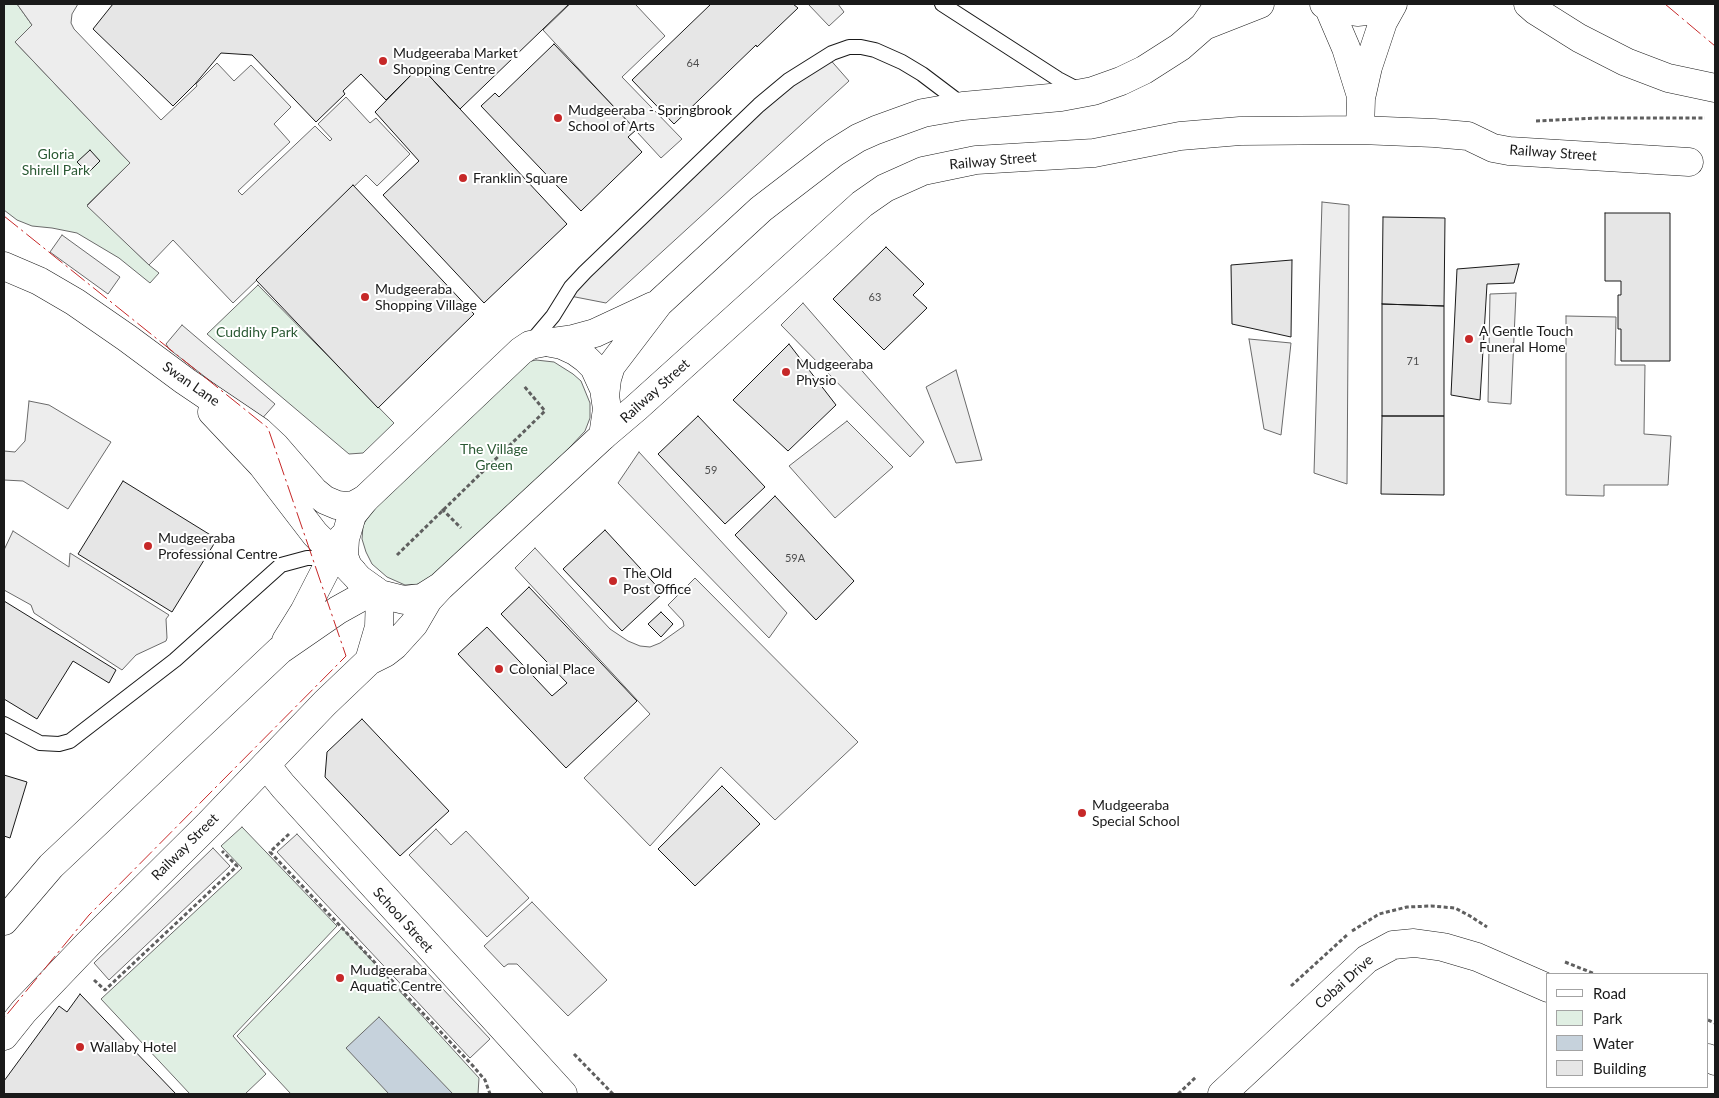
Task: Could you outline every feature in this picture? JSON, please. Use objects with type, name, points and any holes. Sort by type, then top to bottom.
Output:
[{"type":"street","name":"Railway Street","points":[[603,436],[606,415],[605,396],[607,378],[611,366],[659,303],[756,214],[834,153],[858,138],[903,119],[937,109],[1050,99],[1084,93],[1121,81],[1144,70],[1180,47],[1204,26],[1219,4]]},
{"type":"street","name":"Railway Street","points":[[1204,26],[1260,4]]},
{"type":"street","points":[[1326,5],[1347,12],[1367,12],[1392,4]]},
{"type":"street","points":[[1360,130],[1361,98],[1368,67],[1379,32],[1392,4]]},
{"type":"street","points":[[1326,5],[1346,48],[1361,98]]},
{"type":"street","points":[[1527,6],[1579,38],[1626,62],[1668,78],[1715,88]]},
{"type":"street","name":"Railway Street","points":[[4,1036],[24,1011],[325,703],[369,661],[389,650],[406,633],[420,616],[428,600],[441,586],[603,436],[862,204],[891,184],[923,170],[966,161],[1070,156],[1129,147],[1180,136],[1222,132],[1407,131],[1461,135],[1474,138],[1493,148],[1509,151],[1690,162]]},
{"type":"street","name":"Swan Lane","points":[[4,266],[39,281],[75,302],[185,381],[259,431],[275,446],[314,491],[325,500],[337,505],[346,506],[365,499]]},
{"type":"street","name":"Railway Street","points":[[339,561],[346,562],[344,551],[349,524],[356,510],[365,499],[521,351],[535,344],[573,340],[594,333],[659,303]]},
{"type":"street","name":"Railway Street","points":[[549,342],[569,348],[590,363],[600,377],[605,396]]},
{"type":"street","points":[[185,381],[262,465],[311,529],[339,561],[280,650]]},
{"type":"street","name":"Railway Street","points":[[339,561],[377,592],[397,599],[410,600],[422,598],[441,586]]},
{"type":"street","name":"Railway Street","points":[[369,661],[379,627],[377,592]]},
{"type":"street","points":[[8,905],[280,650],[338,610],[377,592]]},
{"type":"street","name":"School Street","points":[[266,765],[289,794],[563,1094]]},
{"type":"street","points":[[8,905],[51,866]]},
{"type":"street","name":"Cobai Drive","points":[[1222,1094],[1367,959],[1393,945],[1414,943],[1443,947],[1477,957],[1546,987]]},
{"type":"lane","points":[[942,4],[1058,80],[1084,93]]},
{"type":"lane","name":"Railway Street","points":[[521,351],[544,328],[566,293],[580,276],[752,111],[775,90],[832,53],[850,47],[875,50],[902,62],[922,74],[963,106]]},
{"type":"lane","points":[[4,724],[40,744],[59,744],[70,741],[175,660],[276,568],[285,563],[307,558],[339,561]]},
{"type":"path","points":[[397,555],[442,509],[545,411],[520,382]]},
{"type":"path","points":[[442,509],[461,529]]},
{"type":"path","points":[[291,832],[270,852],[473,1066],[485,1080],[490,1094]]},
{"type":"path","points":[[105,990],[237,866],[216,844]]},
{"type":"path","points":[[574,1054],[613,1094]]},
{"type":"green space","name":"Gloria Shirell Park","points":[[4,4],[17,4],[32,25],[15,42],[130,163],[87,205],[159,273],[150,283],[119,258],[77,233],[32,226],[17,220],[4,210]]},
{"type":"green space","name":"Cuddihy Park","points":[[258,285],[394,423],[363,453],[349,454],[207,334]]},
{"type":"green space","name":"The Village Green","points":[[536,360],[554,362],[581,381],[590,403],[590,418],[585,431],[558,460],[438,576],[421,584],[405,585],[387,577],[372,564],[366,552],[362,539],[363,526],[367,518],[374,509],[527,362]]},
{"type":"green space","points":[[242,827],[337,926],[233,1036],[266,1074],[245,1094],[190,1094],[101,999],[242,868],[221,846]]},
{"type":"green space","name":"Mudgeeraba Aquatic Centre","points":[[342,928],[479,1078],[478,1094],[291,1094],[237,1036]]},
{"type":"shaded area","points":[[17,4],[78,4],[72,14],[71,23],[74,29],[161,120],[197,86],[196,84],[217,63],[234,81],[251,65],[291,107],[274,124],[290,142],[238,191],[242,195],[315,126],[330,141],[332,139],[318,124],[346,97],[370,123],[376,118],[410,154],[377,186],[366,175],[233,303],[173,240],[149,265],[87,206],[130,163],[15,42],[32,25]]},
{"type":"shaded area","points":[[570,4],[637,4],[665,36],[622,77],[682,139],[661,158],[543,30]]},
{"type":"shaded area","points":[[808,4],[838,4],[844,12],[829,26]]},
{"type":"shaded area","points":[[827,56],[849,81],[606,303],[565,295],[759,105]]},
{"type":"shaded area","points":[[1322,202],[1349,205],[1347,484],[1314,473]]},
{"type":"shaded area","points":[[62,235],[120,277],[108,294],[50,252]]},
{"type":"shaded area","points":[[1516,293],[1511,404],[1488,402],[1490,294]]},
{"type":"shaded area","points":[[803,303],[924,442],[910,457],[781,325]]},
{"type":"shaded area","points":[[1566,316],[1616,317],[1615,365],[1645,365],[1644,434],[1671,436],[1668,485],[1604,485],[1604,496],[1566,495]]},
{"type":"shaded area","points":[[182,325],[275,404],[259,422],[222,390],[169,349],[166,344]]},
{"type":"shaded area","points":[[1249,339],[1291,343],[1281,435],[1264,429]]},
{"type":"shaded area","points":[[956,370],[982,460],[956,463],[926,387]]},
{"type":"shaded area","points":[[29,401],[49,405],[111,442],[68,509],[23,481],[4,480],[4,451],[15,452],[25,441]]},
{"type":"shaded area","points":[[847,421],[893,467],[835,518],[789,466]]},
{"type":"shaded area","points":[[639,452],[787,613],[769,638],[618,483]]},
{"type":"shaded area","points":[[13,531],[69,567],[70,553],[169,615],[166,619],[166,641],[136,655],[122,670],[34,613],[31,605],[4,590],[4,550]]},
{"type":"shaded area","points":[[535,548],[610,629],[628,641],[640,646],[650,647],[660,643],[684,626],[683,621],[668,605],[695,578],[858,742],[775,820],[721,767],[650,846],[584,778],[650,714],[515,568]]},
{"type":"shaded area","points":[[436,829],[451,845],[466,831],[529,898],[487,937],[409,855]]},
{"type":"shaded area","points":[[297,834],[490,1039],[470,1058],[277,852]]},
{"type":"shaded area","points":[[213,848],[230,866],[109,980],[94,963]]},
{"type":"shaded area","points":[[532,902],[607,980],[568,1016],[517,964],[508,964],[504,967],[484,946]]},
{"type":"water","points":[[379,1017],[453,1094],[389,1094],[346,1048]]},
{"type":"building","name":"Mudgeeraba Market Shopping Centre","points":[[113,4],[569,4],[460,109],[420,66],[386,100],[361,74],[343,91],[345,94],[316,122],[252,55],[221,53],[196,83],[173,106],[93,29]]},
{"type":"building","points":[[711,4],[793,4],[798,8],[757,47],[756,45],[674,124],[632,80]]},
{"type":"building","name":"Mudgeeraba - Springbrook School of Arts","points":[[554,44],[636,130],[628,137],[642,152],[581,211],[481,106],[495,93],[499,97]]},
{"type":"building","name":"Franklin Square","points":[[420,66],[567,224],[484,303],[383,195],[419,161],[375,112]]},
{"type":"building","points":[[90,150],[100,161],[88,173],[77,162]]},
{"type":"building","name":"Mudgeeraba Shopping Village","points":[[353,185],[474,314],[378,408],[256,280]]},
{"type":"building","points":[[1605,213],[1670,213],[1670,361],[1621,361],[1621,329],[1618,329],[1618,295],[1621,295],[1621,281],[1605,281]]},
{"type":"building","points":[[1383,217],[1445,218],[1444,306],[1382,304]]},
{"type":"building","points":[[886,247],[924,284],[913,295],[927,308],[884,350],[833,299]]},
{"type":"building","points":[[1292,260],[1291,337],[1232,324],[1231,265]]},
{"type":"building","name":"A Gentle Touch Funeral Home","points":[[1519,264],[1514,283],[1487,284],[1480,400],[1451,395],[1457,269]]},
{"type":"building","points":[[1382,304],[1444,306],[1444,416],[1382,416]]},
{"type":"building","name":"Mudgeeraba Physio","points":[[789,344],[836,405],[788,451],[733,400]]},
{"type":"building","points":[[698,416],[765,487],[725,524],[658,454]]},
{"type":"building","points":[[1382,416],[1444,416],[1444,495],[1381,494]]},
{"type":"building","name":"Mudgeeraba Professional Centre","points":[[123,481],[217,539],[172,612],[78,554]]},
{"type":"building","points":[[775,496],[854,581],[816,620],[735,535]]},
{"type":"building","name":"The Old Post Office","points":[[605,530],[663,593],[622,631],[563,569]]},
{"type":"building","name":"Colonial Place","points":[[529,587],[637,701],[566,768],[458,654],[487,627],[552,696],[567,683],[501,614]]},
{"type":"building","points":[[4,601],[116,670],[109,683],[73,661],[37,719],[4,699]]},
{"type":"building","points":[[661,612],[673,624],[661,637],[648,624]]},
{"type":"building","points":[[362,719],[449,811],[400,856],[325,777],[327,752]]},
{"type":"building","points":[[4,775],[27,782],[10,838],[4,836]]},
{"type":"building","points":[[722,786],[760,824],[695,886],[658,849]]},
{"type":"building","name":"Wallaby Hotel","points":[[80,994],[176,1094],[4,1094],[4,1081],[59,1006],[67,1012]]},
{"type":"power","points":[[1665,4],[1715,46]]},
{"type":"power","points":[[4,216],[268,428],[346,656],[89,915],[4,1018]]},
{"type":"place","name":"Mudgeeraba Market Shopping Centre","points":[[383,61]]},
{"type":"place","name":"Mudgeeraba - Springbrook School of Arts","points":[[558,118]]},
{"type":"place","name":"Franklin Square","points":[[463,178]]},
{"type":"place","name":"Mudgeeraba Shopping Village","points":[[365,297]]},
{"type":"place","name":"A Gentle Touch Funeral Home","points":[[1469,339]]},
{"type":"place","name":"Mudgeeraba Physio","points":[[786,372]]},
{"type":"place","name":"Mudgeeraba Professional Centre","points":[[148,546]]},
{"type":"place","name":"The Old Post Office","points":[[613,581]]},
{"type":"place","name":"Colonial Place","points":[[499,669]]},
{"type":"place","name":"Mudgeeraba Special School","points":[[1082,813]]},
{"type":"place","name":"Mudgeeraba Aquatic Centre","points":[[340,978]]},
{"type":"place","name":"Wallaby Hotel","points":[[80,1047]]}]
